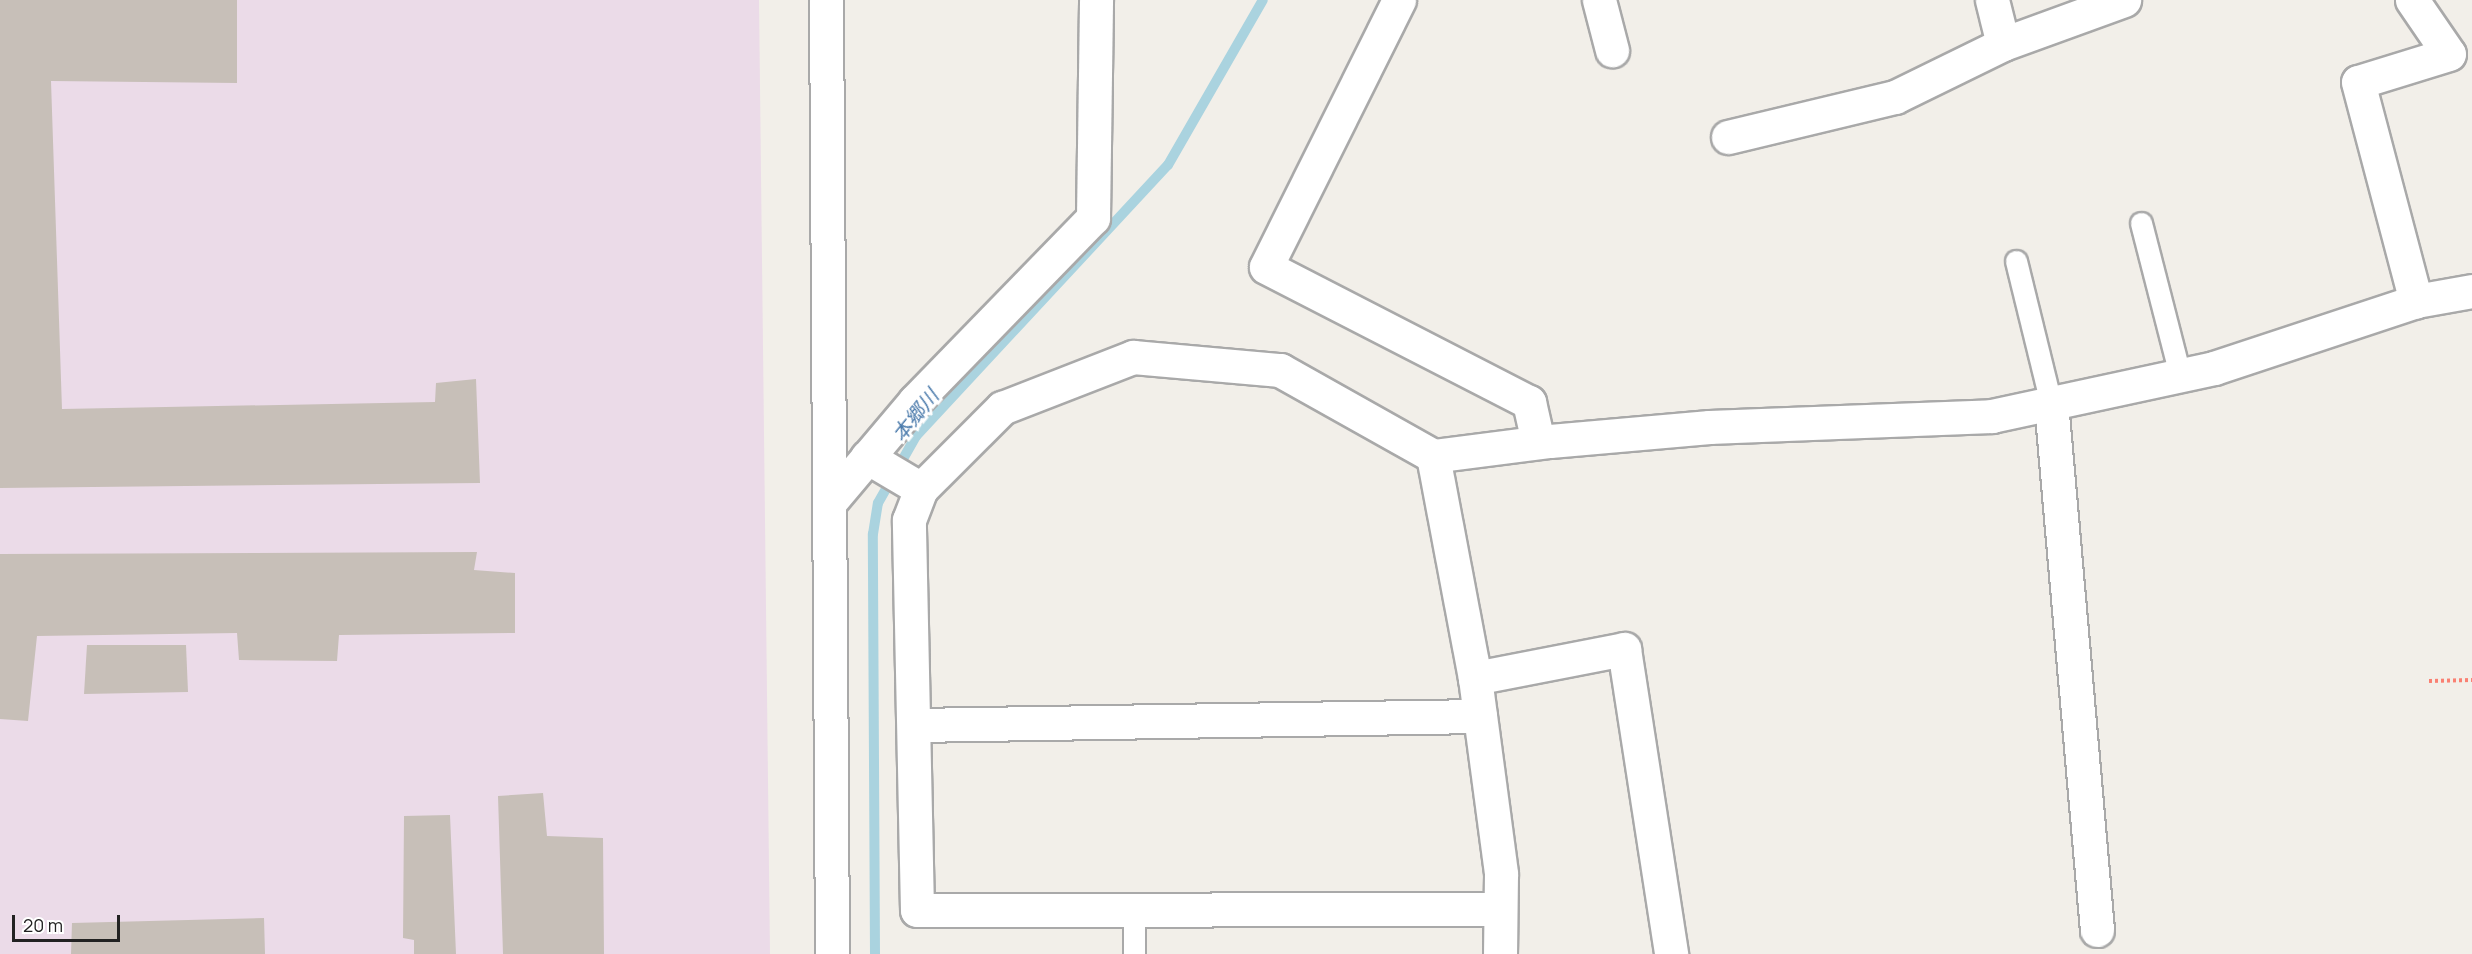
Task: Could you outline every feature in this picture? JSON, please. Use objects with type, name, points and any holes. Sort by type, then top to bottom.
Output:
[{"type":"street","points":[[826,0],[832,954]]},
{"type":"street","points":[[829,503],[915,401],[1093,218],[1096,0]]},
{"type":"street","points":[[1399,0],[1266,267],[1529,402],[1538,442]]},
{"type":"street","points":[[1599,0],[1612,50]]},
{"type":"street","points":[[1992,0],[2003,44]]},
{"type":"street","points":[[1728,137],[1895,96],[2003,44],[2124,0]]},
{"type":"street","points":[[2412,0],[2449,54],[2358,82],[2416,301]]},
{"type":"street","points":[[1500,909],[917,910],[909,520],[921,489],[1002,408],[1133,357],[1280,370],[1433,456],[1538,442],[1709,427],[1992,416],[2214,368],[2416,301],[2472,291]]},
{"type":"street","points":[[2051,403],[2097,930]]},
{"type":"street","points":[[1433,456],[1475,678],[1501,874],[1500,954]]},
{"type":"street","points":[[868,458],[921,489]]},
{"type":"street","points":[[1475,678],[1624,649],[1671,954]]},
{"type":"street","points":[[914,725],[1480,716]]},
{"type":"lane","points":[[2141,223],[2180,375]]},
{"type":"lane","points":[[2016,261],[2051,403]]},
{"type":"lane","points":[[1134,911],[1134,954]]},
{"type":"path","points":[[2429,681],[2472,680]]},
{"type":"shaded area","points":[[0,0],[759,0],[770,954],[0,954]]},
{"type":"building","points":[[0,0],[237,0],[237,83],[51,81],[62,409],[435,402],[436,383],[476,379],[480,483],[0,488]]},
{"type":"building","points":[[477,552],[474,570],[515,573],[515,633],[339,635],[337,661],[239,660],[237,633],[37,636],[28,721],[0,719],[0,554]]},
{"type":"building","points":[[87,645],[186,645],[188,692],[84,694]]},
{"type":"building","points":[[543,793],[547,836],[603,838],[604,954],[503,954],[498,796]]},
{"type":"building","points":[[450,815],[456,954],[414,954],[414,940],[403,938],[404,816]]},
{"type":"building","points":[[264,918],[265,954],[71,954],[72,923]]},
{"type":"waterway","name":"本郷川","points":[[875,954],[873,534],[878,503],[916,436],[1168,165],[1263,0]]}]
